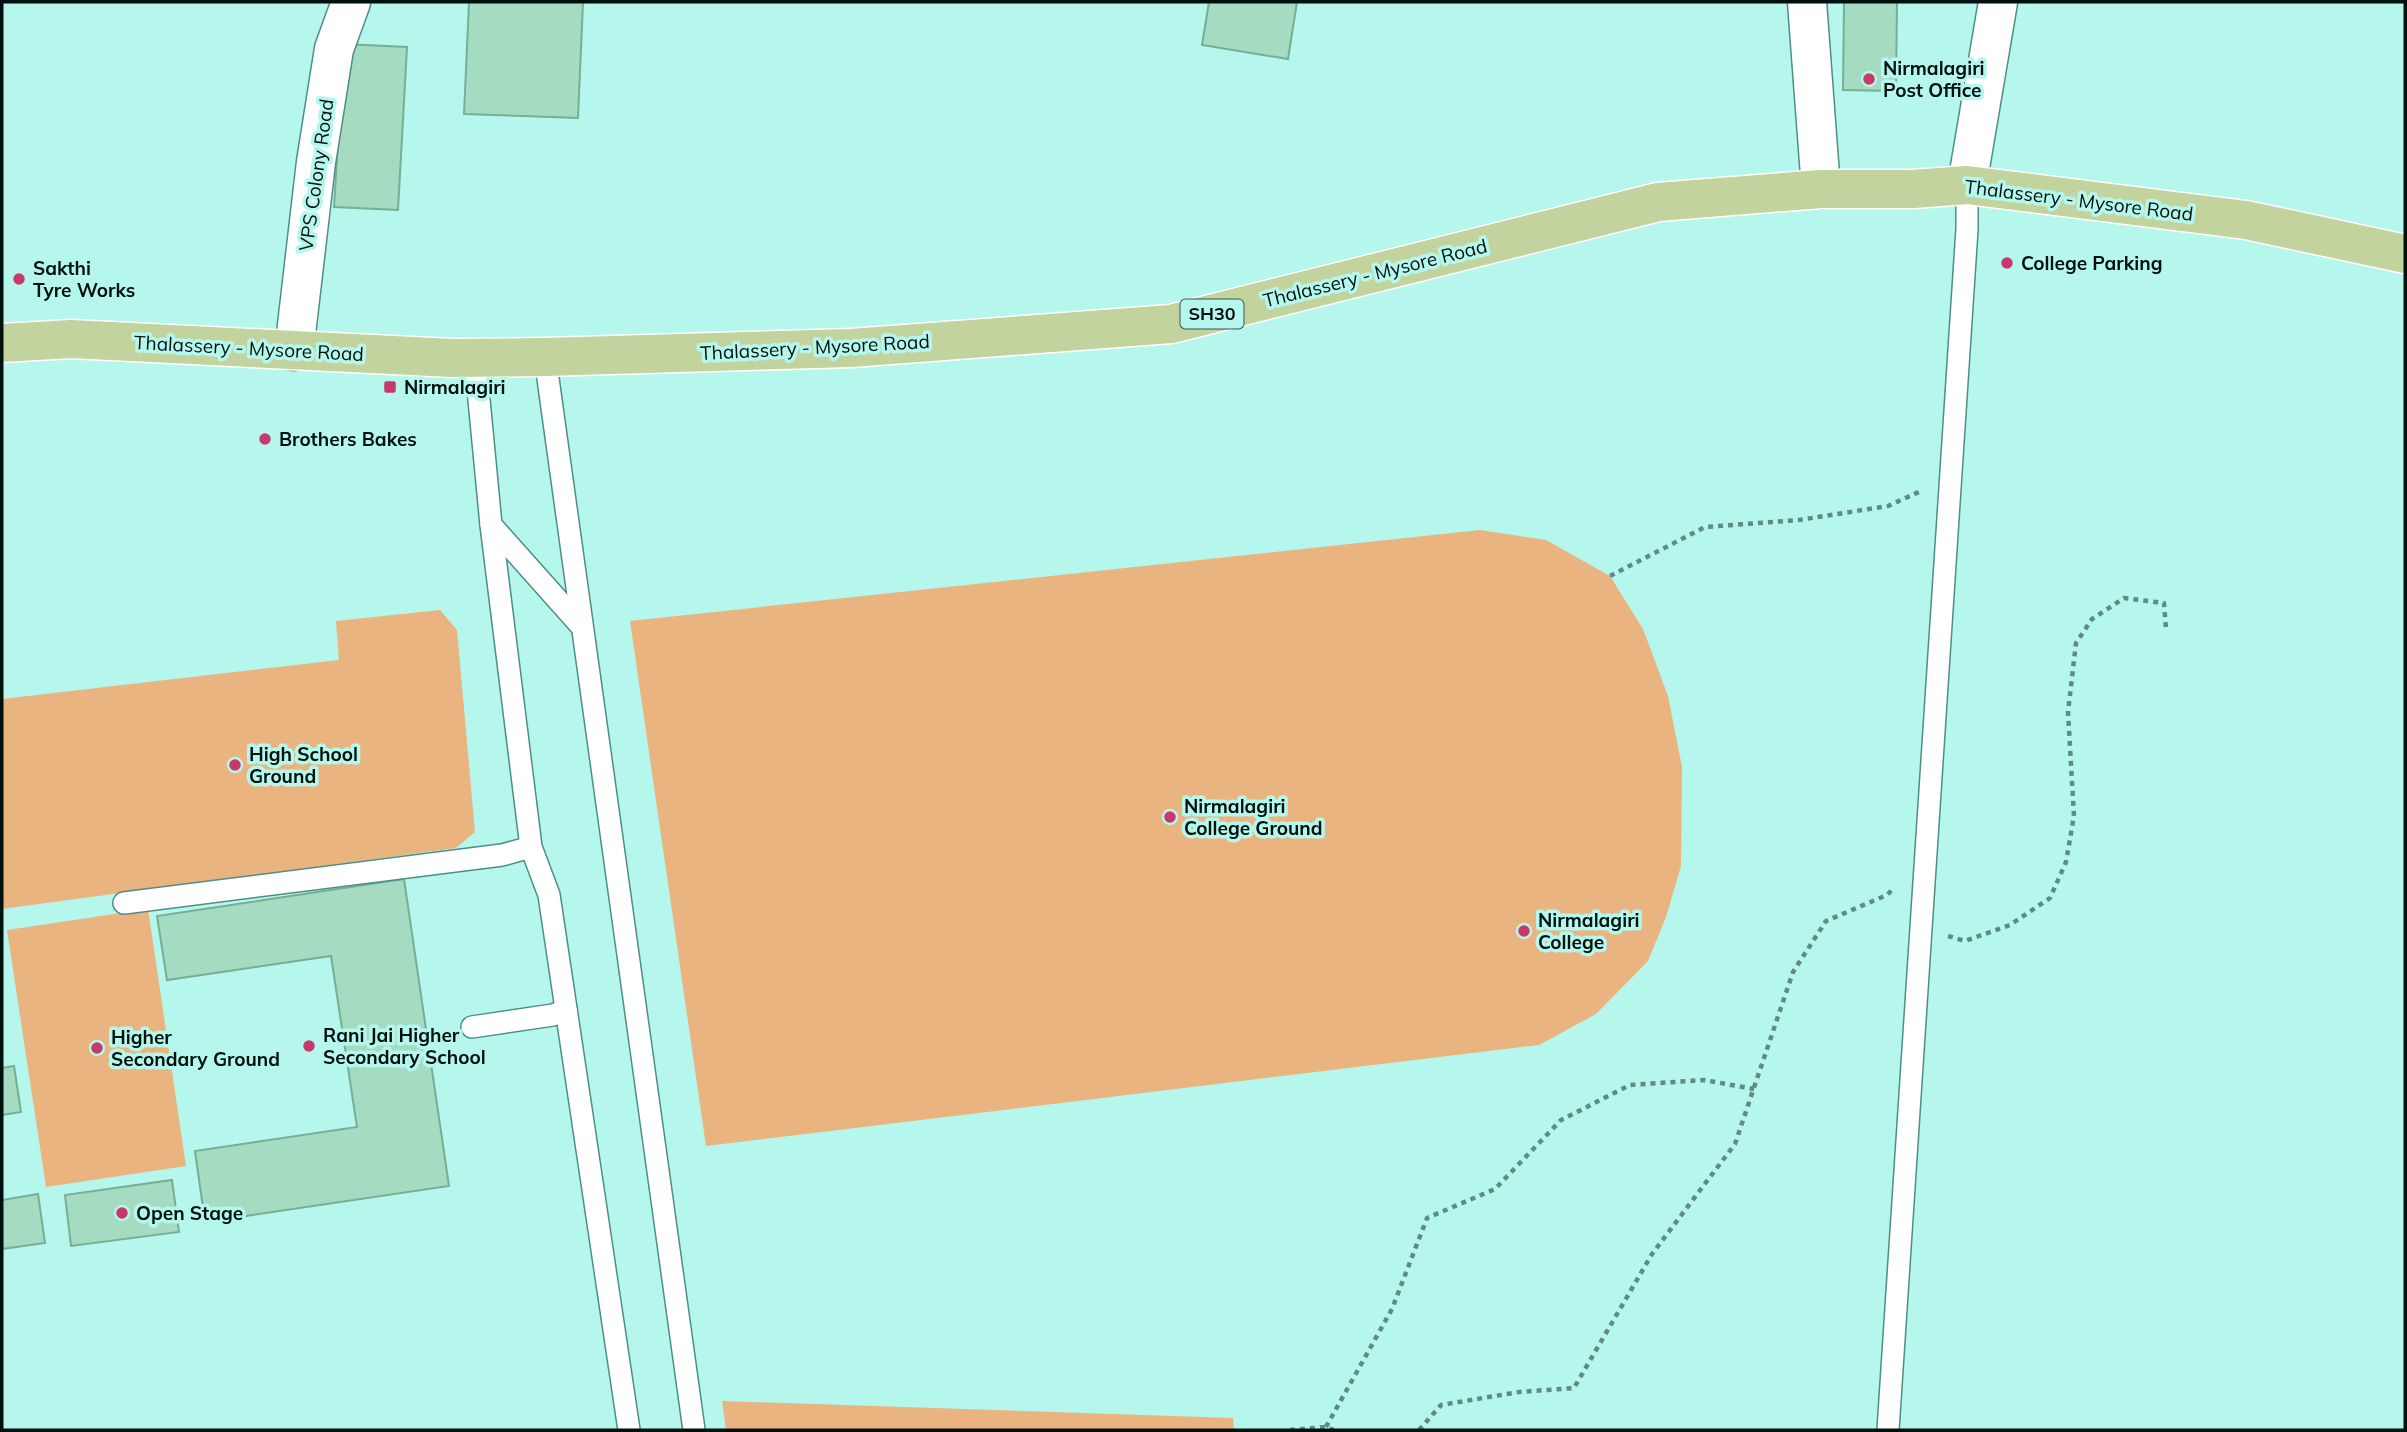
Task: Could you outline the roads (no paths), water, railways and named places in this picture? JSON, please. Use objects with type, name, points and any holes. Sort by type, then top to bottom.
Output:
[{"type":"main road","name":"Thalassery - Mysore Road","points":[[2,343],[71,339],[294,351],[545,358],[851,348],[1171,324],[1658,202],[1821,190],[1913,189],[1967,185],[2246,220],[2405,254]]},
{"type":"street","name":"VPS Colony Road","points":[[294,351],[316,162],[334,49],[351,2]]},
{"type":"street","points":[[1807,2],[1821,190]]},
{"type":"street","points":[[1967,185],[1998,2]]},
{"type":"lane","points":[[1888,1430],[1967,229],[1967,185]]},
{"type":"lane","points":[[475,358],[491,525],[531,847],[549,895],[629,1430]]},
{"type":"lane","points":[[545,358],[694,1430]]},
{"type":"lane","points":[[491,525],[582,627]]},
{"type":"lane","points":[[124,903],[502,855],[531,847]]},
{"type":"lane","points":[[472,1027],[553,1016],[566,1010]]},
{"type":"place","name":"Nirmalagiri Post Office","points":[[1869,79]]},
{"type":"place","name":"College Parking","points":[[2007,263]]},
{"type":"place","name":"Sakthi Tyre Works","points":[[19,279]]},
{"type":"place","name":"Nirmalagiri","points":[[390,387]]},
{"type":"place","name":"Brothers Bakes","points":[[265,439]]},
{"type":"place","name":"High School Ground","points":[[235,765]]},
{"type":"place","name":"Nirmalagiri College Ground","points":[[1170,817]]},
{"type":"place","name":"Nirmalagiri College","points":[[1524,931]]},
{"type":"place","name":"Rani Jai Higher Secondary School","points":[[309,1046]]},
{"type":"place","name":"Higher Secondary Ground","points":[[97,1048]]},
{"type":"place","name":"Open Stage","points":[[122,1213]]}]
